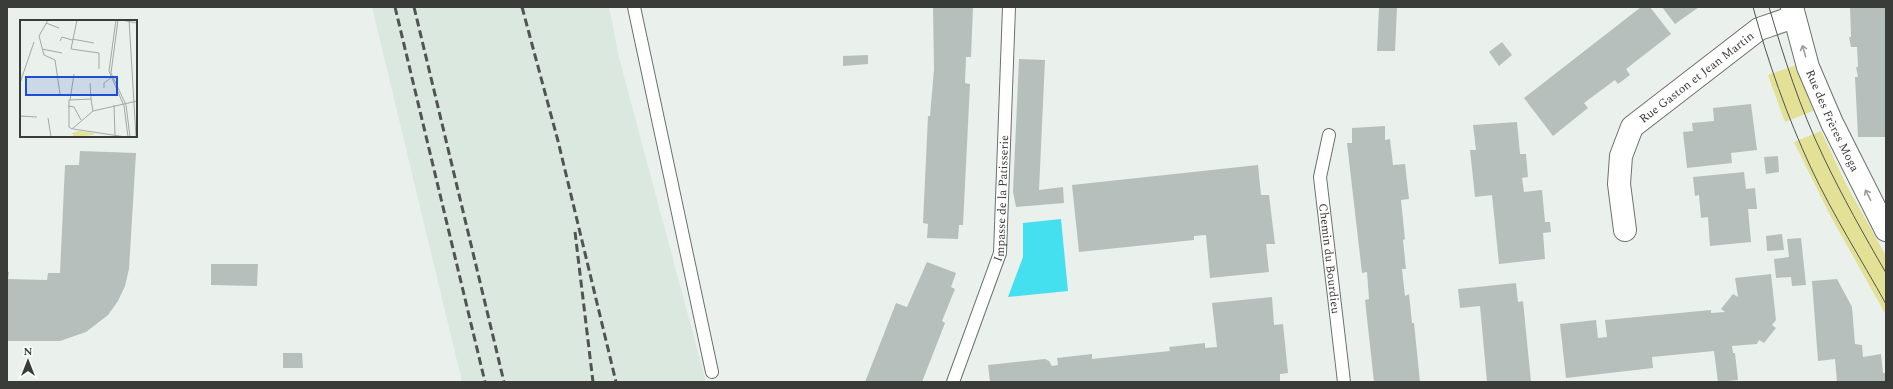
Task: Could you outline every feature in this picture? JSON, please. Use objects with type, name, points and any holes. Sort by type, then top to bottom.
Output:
[{"type":"street","name":"Rue des Frères Moga","points":[[1793,12],[1808,67],[1832,123],[1886,230]]},
{"type":"street","name":"Rue Gaston et Jean Martin","points":[[1625,230],[1619,184],[1621,156],[1632,126],[1759,29],[1793,12]]},
{"type":"lane","points":[[634,7],[712,372]]},
{"type":"lane","name":"Impasse de la Patisserie","points":[[953,382],[1000,253],[1009,7]]},
{"type":"lane","name":"Chemin du Bourdieu","points":[[1328,135],[1320,177],[1344,382]]},
{"type":"shaded area","points":[[372,7],[609,7],[619,58],[706,382],[462,382]]},
{"type":"shaded area","points":[[1796,65],[1813,111],[1785,122],[1768,75]]},
{"type":"shaded area","points":[[1821,131],[1846,184],[1886,256],[1886,315],[1830,215],[1794,142]]},
{"type":"water","points":[[1061,219],[1068,291],[1008,297],[1023,257],[1023,223]]},
{"type":"building","points":[[933,7],[973,7],[971,57],[966,57],[965,83],[970,84],[963,225],[959,225],[958,239],[927,238],[928,224],[923,223],[928,116],[930,116],[934,69]]},
{"type":"building","points":[[1379,7],[1397,7],[1395,51],[1377,51]]},
{"type":"building","points":[[1641,7],[1650,7],[1671,34],[1626,69],[1630,75],[1618,84],[1615,80],[1584,103],[1588,108],[1553,136],[1524,98]]},
{"type":"building","points":[[1662,7],[1699,7],[1675,24]]},
{"type":"building","points":[[1850,7],[1886,7],[1886,137],[1858,137],[1855,77],[1858,77],[1856,67],[1858,67],[1857,47],[1851,47],[1849,37],[1851,37]]},
{"type":"building","points":[[1502,42],[1512,55],[1499,66],[1489,52]]},
{"type":"building","points":[[868,55],[868,64],[843,66],[843,56]]},
{"type":"building","points":[[1019,59],[1045,60],[1039,190],[1063,187],[1064,203],[1016,207],[1013,192]]},
{"type":"building","points":[[1751,104],[1757,150],[1731,153],[1732,163],[1687,168],[1683,132],[1693,131],[1692,123],[1714,121],[1713,108]]},
{"type":"building","points":[[1517,122],[1520,154],[1526,154],[1528,177],[1522,178],[1524,192],[1542,190],[1545,222],[1550,222],[1551,232],[1543,233],[1545,259],[1499,264],[1492,195],[1475,197],[1470,150],[1476,150],[1473,125]]},
{"type":"building","points":[[1385,126],[1385,140],[1390,139],[1393,165],[1405,164],[1409,199],[1401,200],[1406,269],[1402,269],[1405,296],[1409,294],[1412,323],[1414,323],[1420,382],[1374,382],[1365,300],[1369,299],[1367,272],[1362,273],[1347,143],[1352,143],[1352,128]]},
{"type":"building","points":[[80,151],[136,153],[129,269],[125,286],[118,301],[108,315],[86,332],[60,341],[7,341],[7,272],[9,272],[8,279],[47,280],[48,273],[60,273],[65,165],[79,165]]},
{"type":"building","points":[[1778,156],[1779,172],[1766,174],[1764,157]]},
{"type":"building","points":[[1258,165],[1261,195],[1269,195],[1275,244],[1266,244],[1269,272],[1210,278],[1206,235],[1194,236],[1194,240],[1079,252],[1072,185]]},
{"type":"building","points":[[1744,172],[1746,189],[1755,188],[1757,209],[1748,209],[1751,242],[1710,246],[1708,217],[1701,218],[1699,195],[1695,196],[1693,177]]},
{"type":"building","points":[[1782,234],[1784,250],[1767,251],[1766,236]]},
{"type":"building","points":[[1801,238],[1806,285],[1792,286],[1791,277],[1776,278],[1774,259],[1789,257],[1787,239]]},
{"type":"building","points":[[927,262],[956,273],[951,287],[955,289],[942,321],[945,323],[922,382],[865,382],[896,303],[907,307]]},
{"type":"building","points":[[211,264],[258,264],[257,286],[211,285]]},
{"type":"building","points":[[1771,274],[1776,320],[1772,325],[1776,328],[1764,343],[1759,340],[1757,344],[1732,346],[1733,353],[1735,353],[1738,380],[1718,382],[1714,351],[1652,357],[1653,368],[1566,378],[1560,324],[1596,320],[1598,338],[1607,337],[1605,320],[1711,310],[1711,313],[1725,312],[1721,309],[1733,294],[1738,297],[1735,278]]},
{"type":"building","points":[[1837,279],[1852,307],[1855,344],[1862,345],[1863,357],[1881,354],[1883,373],[1886,373],[1886,382],[1837,382],[1835,359],[1818,361],[1812,281]]},
{"type":"building","points":[[1516,283],[1518,302],[1523,301],[1531,382],[1487,382],[1480,306],[1460,308],[1458,289]]},
{"type":"building","points":[[1272,297],[1274,325],[1283,324],[1288,373],[1280,374],[1280,382],[990,382],[988,365],[1045,359],[1049,361],[1052,366],[1058,365],[1057,358],[1092,354],[1092,359],[1170,351],[1169,347],[1205,343],[1205,348],[1217,347],[1212,303]]},
{"type":"building","points":[[283,353],[302,353],[303,368],[283,368]]},
{"type":"tram line","points":[[1753,7],[1779,89],[1811,168],[1838,220],[1886,304]]},
{"type":"tram line","points":[[1769,7],[1793,83],[1807,120],[1845,201],[1886,273]]},
{"type":"railway","points":[[395,7],[485,382]]},
{"type":"railway","points":[[414,7],[504,382]]},
{"type":"railway","points":[[522,7],[558,141],[616,382]]},
{"type":"railway","points":[[575,232],[593,382]]}]
